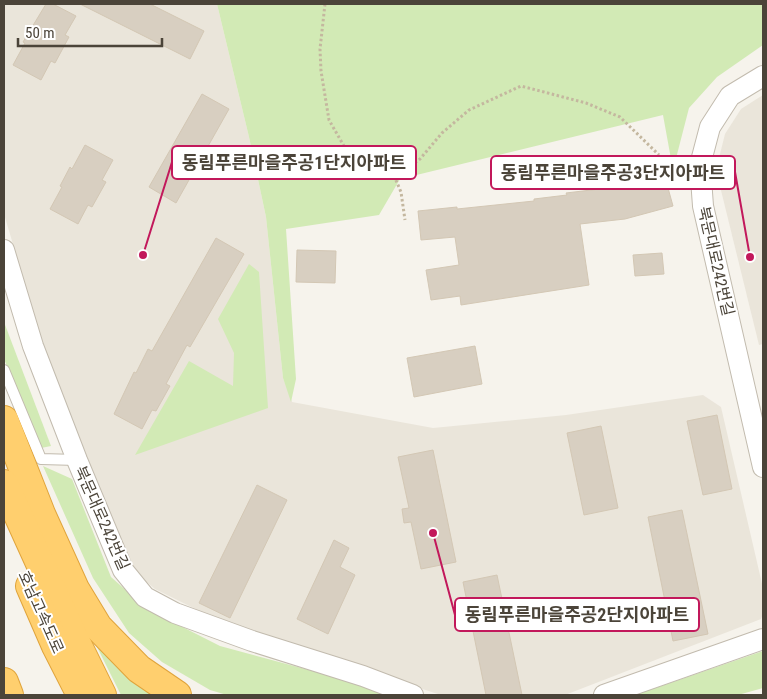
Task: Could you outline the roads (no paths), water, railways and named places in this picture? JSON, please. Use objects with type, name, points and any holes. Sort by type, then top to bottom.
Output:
[{"type":"highway","points":[[4,420],[41,514],[75,589],[98,627],[138,669],[177,695]]},
{"type":"highway","points":[[4,484],[64,641],[102,695]]},
{"type":"highway","name":"호남고속도로","points":[[4,528],[64,641],[81,695]]},
{"type":"highway","points":[[4,682],[9,695]]},
{"type":"street","name":"북문대로242번길","points":[[763,76],[730,96],[710,127],[700,165],[703,206],[763,467]]},
{"type":"street","name":"북문대로242번길","points":[[4,250],[33,346],[77,460],[123,570],[145,597],[184,616],[252,641],[363,676],[413,695]]},
{"type":"street","points":[[604,695],[763,639]]},
{"type":"lane","points":[[4,370],[41,459],[77,460]]},
{"type":"place","name":"동림푸른마을주공1단지아파트","points":[[143,255]]},
{"type":"place","name":"동림푸른마을주공3단지아파트","points":[[750,257]]},
{"type":"place","name":"동림푸른마을주공2단지아파트","points":[[433,533]]}]
